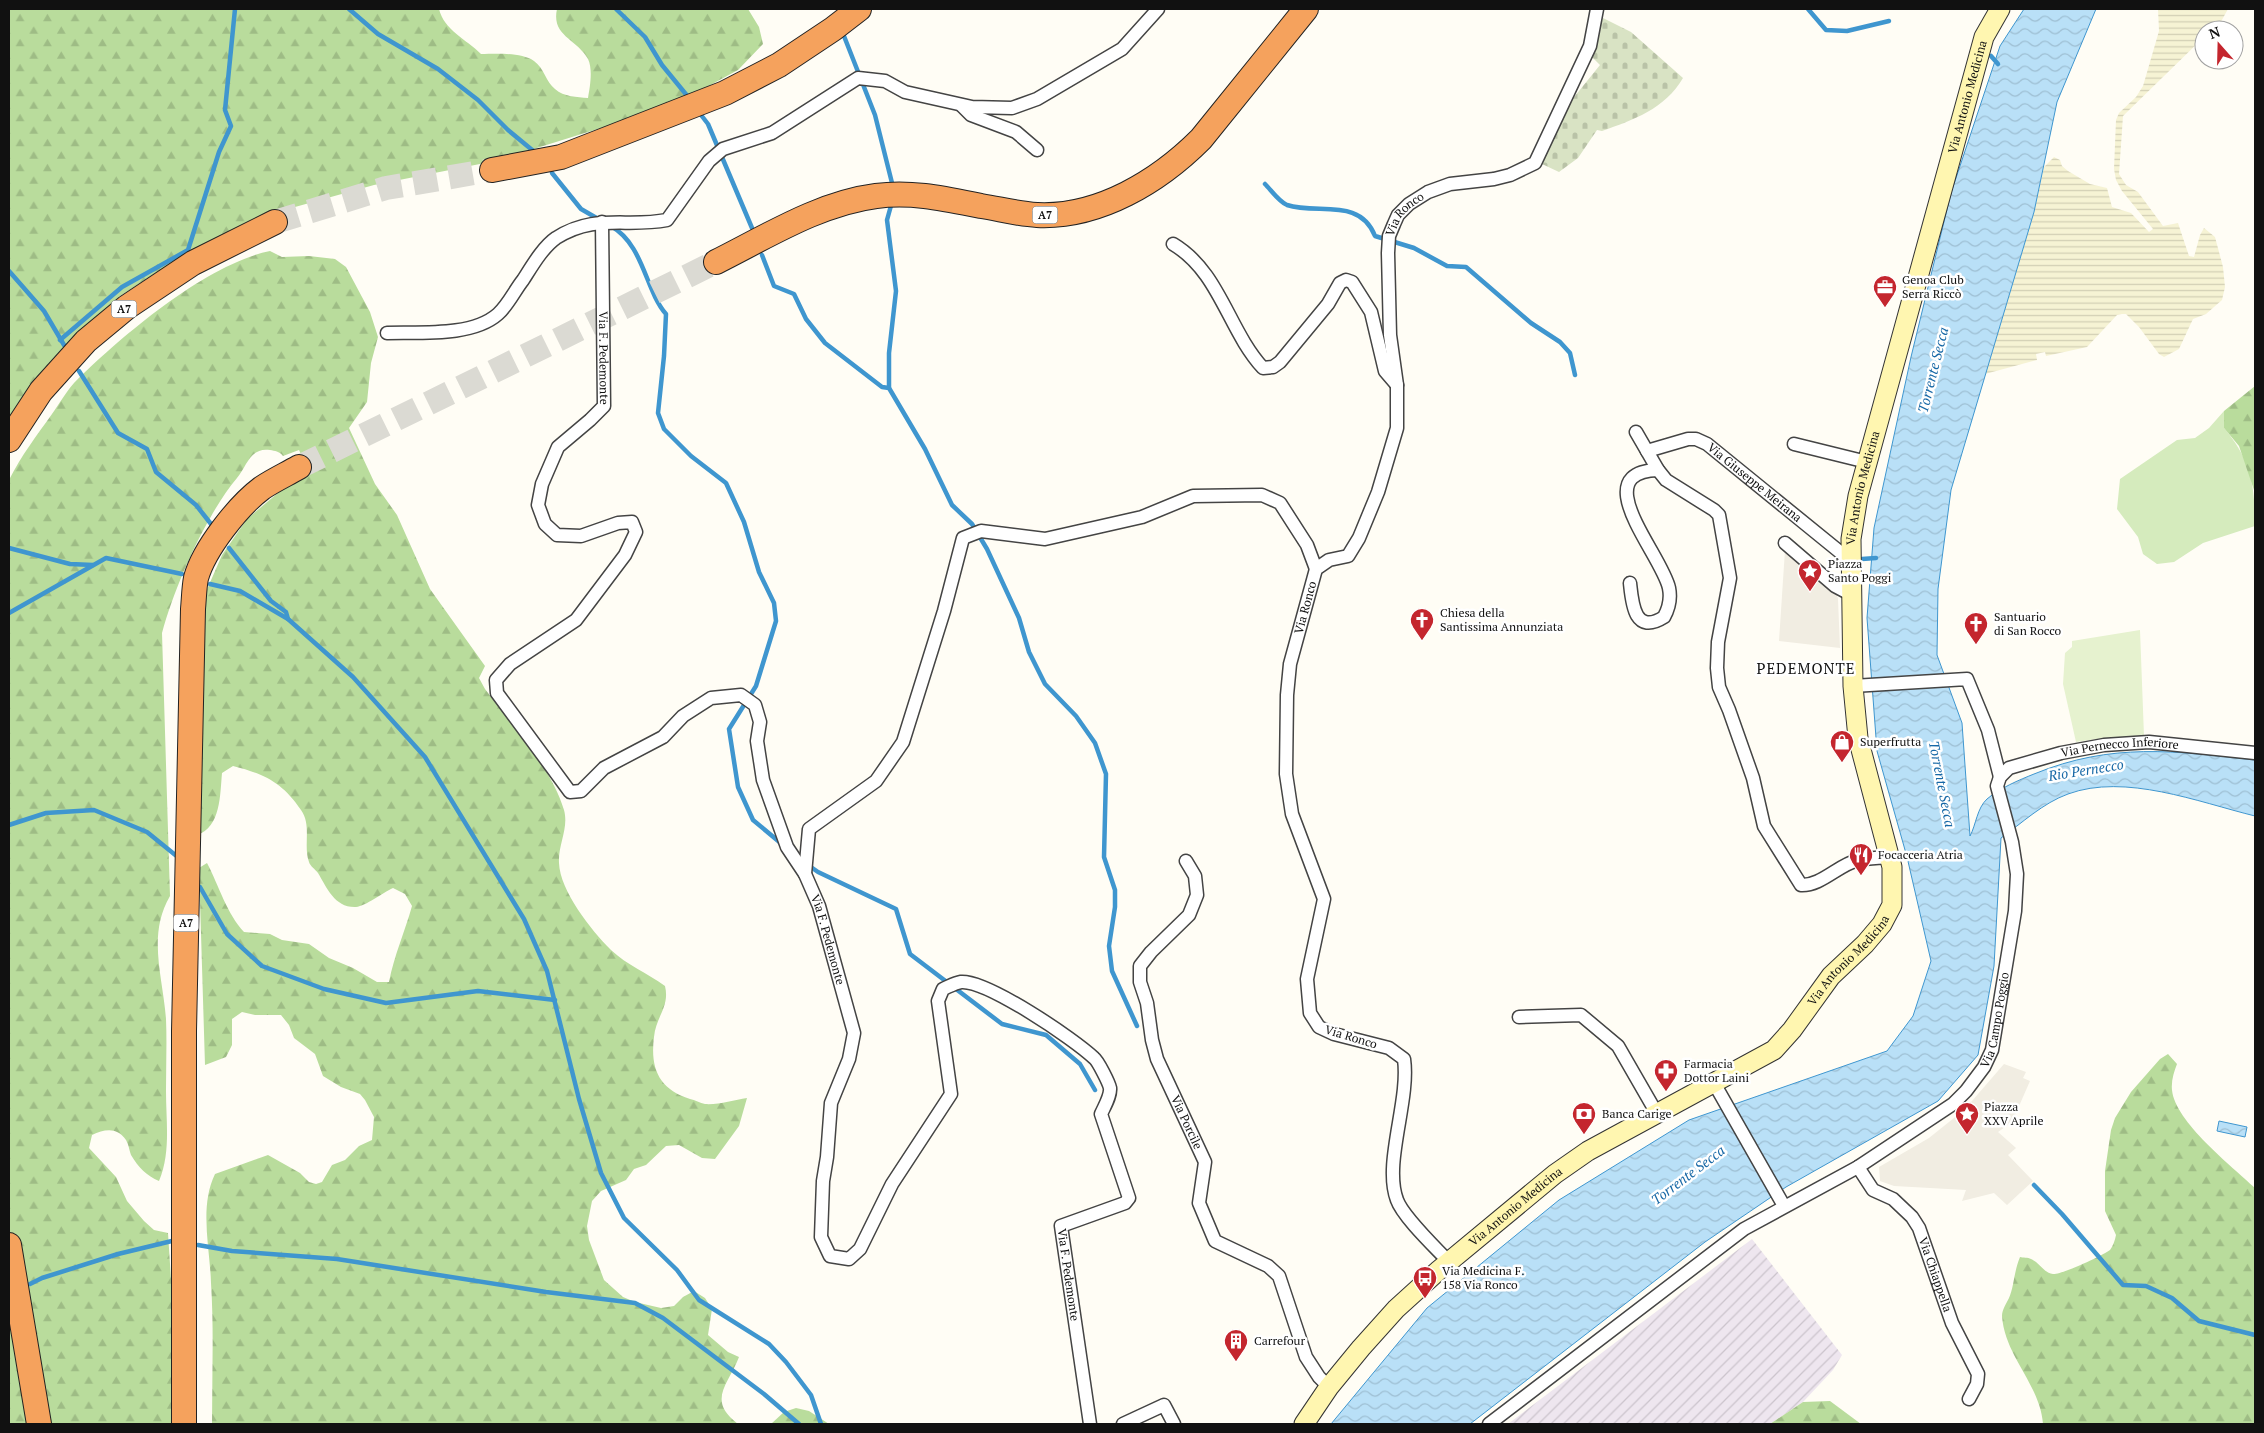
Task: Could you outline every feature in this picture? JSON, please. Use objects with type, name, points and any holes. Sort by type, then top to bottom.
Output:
[{"type":"highway","points":[[492,170],[561,157],[717,96],[752,80],[804,49],[858,9]]},
{"type":"highway","name":"A7","points":[[716,262],[815,214],[849,201],[875,196],[918,194],[1039,215],[1080,210],[1116,199],[1162,173],[1195,145],[1306,9]]},
{"type":"highway","name":"A7","points":[[9,440],[41,392],[86,342],[127,306],[192,263],[275,222]]},
{"type":"highway","name":"A7","points":[[184,1424],[184,1031],[192,618],[196,579],[202,563],[239,510],[262,489],[299,467]]},
{"type":"highway","points":[[9,1244],[38,1424]]},
{"type":"main road","name":"Via Antonio Medicina","points":[[1304,1424],[1329,1388],[1396,1309],[1449,1262],[1555,1174],[1588,1151],[1656,1112],[1718,1090],[1774,1050],[1792,1030],[1831,976],[1865,944],[1882,924],[1892,905],[1893,887],[1889,857],[1858,738],[1850,539],[1867,462],[1984,37],[2000,9]]},
{"type":"street","points":[[387,333],[457,331],[488,321],[499,313],[534,262],[555,239],[579,227],[602,222],[647,224],[667,220],[709,161],[723,149],[772,133],[858,78],[885,81],[905,92],[961,105],[1012,108],[1037,99],[1122,48],[1158,9]]},
{"type":"street","name":"Via Ronco","points":[[1449,1262],[1417,1228],[1397,1202],[1393,1182],[1406,1077],[1404,1059],[1389,1048],[1327,1031],[1320,1027],[1310,1013],[1307,979],[1324,899],[1292,814],[1286,774],[1287,695],[1290,664],[1316,568],[1329,560],[1348,556],[1359,538],[1378,492],[1397,428],[1397,386],[1390,335],[1388,253],[1389,236],[1398,215],[1409,204],[1428,192],[1450,184],[1494,179],[1510,175],[1535,163],[1590,46],[1597,9]]},
{"type":"street","points":[[961,105],[971,114],[1016,132],[1037,150]]},
{"type":"street","name":"Via F. Pedemonte","points":[[602,222],[604,406],[558,448],[542,484],[538,505],[545,524],[557,535],[581,536],[618,522],[632,522],[636,532],[625,555],[576,620],[510,664],[496,680],[496,693],[570,792],[581,791],[604,768],[663,737],[683,716],[711,698],[741,695],[755,706],[760,722],[757,741],[763,780],[787,847],[805,874],[819,906],[854,1033],[849,1059],[831,1103],[827,1157],[823,1181],[821,1237],[830,1256],[849,1259],[860,1249],[892,1184],[950,1094],[938,1001],[943,989],[962,982],[981,987],[1025,1009],[1096,1059],[1110,1088],[1101,1114],[1129,1198],[1125,1203],[1061,1226],[1090,1424]]},
{"type":"street","points":[[1172,244],[1185,252],[1214,284],[1250,354],[1263,368],[1273,367],[1280,362],[1328,304],[1340,282],[1346,280],[1352,282],[1371,312],[1385,371],[1397,386]]},
{"type":"street","points":[[1636,432],[1666,480],[1719,515],[1730,578],[1718,642],[1716,668],[1719,687],[1730,710],[1754,778],[1764,826],[1801,885],[1816,882],[1857,860],[1889,857]]},
{"type":"street","name":"Via Giuseppe Meirana","points":[[1647,451],[1688,439],[1696,439],[1707,444],[1851,561]]},
{"type":"street","points":[[1794,444],[1867,462]]},
{"type":"street","points":[[1630,583],[1632,608],[1635,615],[1650,622],[1664,617],[1670,602],[1669,588],[1654,553],[1628,506],[1626,491],[1628,481],[1634,475],[1658,470]]},
{"type":"street","points":[[805,874],[808,829],[876,781],[903,742],[942,620],[963,538],[981,531],[1045,539],[1142,517],[1193,496],[1262,495],[1280,503],[1307,546],[1316,568]]},
{"type":"street","points":[[1785,543],[1835,586],[1852,596]]},
{"type":"street","name":"Via Campo Poggio","points":[[1489,1424],[1782,1202],[1858,1167],[1952,1104],[1966,1091],[1984,1067],[1992,1050],[2014,911],[2017,874],[1988,730],[1967,679],[1857,685]]},
{"type":"street","name":"Via Pernecco Inferiore","points":[[1999,782],[2009,768],[2104,745],[2149,742],[2255,753]]},
{"type":"street","name":"Via Porcile","points":[[1186,861],[1195,876],[1197,894],[1188,915],[1151,952],[1140,966],[1140,982],[1150,1020],[1152,1040],[1157,1059],[1205,1162],[1199,1203],[1216,1241],[1268,1266],[1279,1276],[1306,1357],[1329,1388]]},
{"type":"street","points":[[1519,1017],[1581,1015],[1618,1046],[1656,1112]]},
{"type":"street","points":[[1718,1090],[1782,1202]]},
{"type":"street","name":"Via Chiappella","points":[[1858,1167],[1873,1190],[1894,1199],[1912,1217],[1918,1228],[1952,1323],[1978,1374],[1978,1384],[1969,1399]]},
{"type":"street","points":[[1123,1424],[1164,1405],[1174,1424]]},
{"type":"shaded area","points":[[2158,9],[2228,9],[2222,20],[2194,20],[2194,47],[2123,116],[2119,174],[2126,185],[2138,192],[2163,226],[2178,223],[2189,256],[2194,257],[2204,228],[2215,237],[2223,267],[2225,287],[2222,300],[2206,314],[2193,319],[2179,349],[2164,357],[2159,354],[2139,327],[2126,314],[2122,314],[2117,315],[2087,347],[2046,356],[2045,352],[2036,354],[2037,360],[1985,374],[2034,212],[2044,167],[2054,157],[2060,160],[2062,166],[2068,171],[2090,184],[2107,188],[2112,207],[2131,213],[2149,232],[2153,229],[2122,191],[2116,180],[2114,169],[2116,120],[2119,113],[2136,97],[2143,86],[2159,31]]},
{"type":"shaded area","name":"Piazza Santo Poggi","points":[[1785,550],[1827,573],[1833,574],[1838,599],[1840,648],[1779,641]]},
{"type":"shaded area","name":"Piazza XXV Aprile","points":[[2004,1064],[2026,1072],[2023,1078],[2030,1081],[2012,1122],[1998,1132],[2016,1148],[2008,1155],[2033,1181],[2007,1205],[1994,1193],[1962,1201],[1966,1190],[1894,1186],[1880,1181],[1879,1167],[1929,1138],[1954,1118],[1972,1101]]},
{"type":"shaded area","points":[[1752,1239],[1842,1355],[1833,1370],[1803,1402],[1770,1424],[1508,1424]]},
{"type":"green space","points":[[9,9],[439,9],[451,29],[481,54],[508,54],[529,58],[540,67],[549,83],[559,92],[588,98],[591,78],[590,63],[583,52],[561,31],[556,18],[557,9],[748,9],[759,27],[763,44],[738,70],[692,95],[620,122],[495,161],[374,185],[295,207],[237,228],[177,259],[120,296],[72,340],[9,419]]},
{"type":"green space","points":[[1603,18],[1631,32],[1683,78],[1667,98],[1647,112],[1637,118],[1602,131],[1597,130],[1578,158],[1559,172],[1542,164],[1562,112],[1600,65],[1591,56]]},
{"type":"green space","points":[[270,251],[282,257],[309,256],[335,259],[346,267],[370,312],[378,337],[371,363],[367,402],[349,428],[375,484],[397,515],[430,589],[485,666],[479,678],[485,689],[530,747],[558,794],[565,817],[559,863],[565,886],[571,898],[586,921],[611,950],[665,986],[666,1000],[655,1030],[653,1048],[655,1068],[659,1076],[671,1090],[703,1104],[715,1104],[747,1098],[739,1126],[715,1159],[702,1158],[679,1145],[666,1146],[646,1165],[634,1169],[626,1180],[601,1191],[592,1201],[587,1226],[589,1240],[604,1280],[623,1297],[661,1308],[674,1306],[683,1297],[694,1291],[705,1298],[712,1309],[708,1335],[728,1352],[739,1357],[726,1384],[722,1399],[723,1407],[728,1415],[738,1424],[212,1424],[212,1318],[206,1214],[207,1200],[215,1174],[268,1155],[300,1173],[309,1182],[316,1184],[322,1182],[332,1165],[345,1160],[359,1146],[372,1140],[374,1117],[360,1094],[341,1087],[323,1076],[315,1054],[294,1038],[289,1025],[281,1015],[255,1015],[242,1012],[232,1019],[232,1045],[226,1057],[205,1065],[199,868],[207,863],[228,908],[244,932],[270,934],[282,940],[309,944],[329,958],[353,968],[377,982],[389,982],[412,906],[405,894],[393,888],[356,907],[337,901],[328,891],[307,856],[307,829],[301,810],[287,792],[272,781],[254,772],[233,766],[222,773],[220,800],[215,818],[205,831],[197,835],[205,594],[222,555],[247,519],[285,487],[310,474],[299,450],[283,456],[277,452],[263,450],[253,454],[214,511],[183,573],[162,633],[170,896],[159,926],[158,941],[158,956],[166,1019],[167,1125],[165,1159],[159,1181],[151,1177],[140,1167],[131,1155],[126,1140],[115,1131],[102,1131],[92,1135],[89,1148],[116,1177],[127,1201],[144,1221],[154,1230],[168,1233],[175,1341],[174,1424],[9,1424],[9,480],[29,446],[74,383],[115,345],[139,324],[192,286],[245,259]]},
{"type":"green space","points":[[2255,386],[2255,493],[2239,446],[2224,428],[2224,411]]},
{"type":"green space","points":[[2224,411],[2224,428],[2240,451],[2250,474],[2254,498],[2255,526],[2203,543],[2174,562],[2157,564],[2143,554],[2138,537],[2117,509],[2120,479],[2177,440],[2195,438],[2209,428]]},
{"type":"green space","points":[[2140,630],[2144,736],[2103,738],[2076,742],[2063,684],[2065,653],[2072,647],[2072,641]]},
{"type":"green space","points":[[2168,1054],[2177,1064],[2172,1080],[2172,1090],[2175,1102],[2183,1116],[2219,1156],[2255,1188],[2255,1424],[2043,1424],[2036,1396],[2009,1345],[2004,1331],[2003,1309],[2011,1294],[2018,1262],[2020,1257],[2034,1260],[2047,1272],[2053,1274],[2082,1264],[2110,1250],[2116,1235],[2105,1211],[2105,1171],[2111,1130],[2115,1118],[2131,1092],[2160,1059]]},
{"type":"green space","points":[[1830,1401],[1861,1424],[1770,1424],[1803,1402]]},
{"type":"green space","points":[[796,1408],[809,1411],[829,1424],[771,1424],[784,1412]]},
{"type":"water","points":[[2024,9],[2096,9],[2057,102],[2034,212],[1951,490],[1938,589],[1937,655],[1962,723],[1970,836],[1984,803],[1992,795],[2004,788],[2028,776],[2063,764],[2117,753],[2170,752],[2255,760],[2255,816],[2162,792],[2113,787],[2090,788],[2068,794],[2041,808],[2001,838],[1994,966],[1978,1055],[1938,1101],[1786,1187],[1705,1242],[1470,1424],[1331,1424],[1427,1308],[1559,1200],[1689,1120],[1887,1051],[1913,1016],[1931,961],[1907,857],[1877,751],[1867,618],[1874,528],[1911,357],[1951,193],[2000,46]]},
{"type":"water","points":[[2219,1121],[2247,1127],[2245,1137],[2217,1131]]},
{"type":"waterway","points":[[60,340],[122,287],[188,250],[219,152],[231,126],[225,110],[235,9]]},
{"type":"waterway","points":[[349,9],[378,34],[438,69],[478,100],[508,130],[537,154]]},
{"type":"waterway","points":[[616,9],[645,37],[662,65],[689,98]]},
{"type":"waterway","points":[[1808,9],[1826,30],[1847,31],[1889,21]]},
{"type":"waterway","points":[[842,31],[875,115],[892,183]]},
{"type":"waterway","points":[[1991,56],[1998,64]]},
{"type":"waterway","points":[[698,111],[708,124],[752,228]]},
{"type":"waterway","points":[[552,173],[581,209],[600,220]]},
{"type":"waterway","points":[[1265,184],[1278,199],[1287,205],[1299,208],[1349,212],[1359,216],[1368,224],[1375,236],[1414,248],[1447,266],[1466,267],[1531,323],[1560,342],[1570,353],[1575,375]]},
{"type":"waterway","points":[[892,202],[887,220],[896,291],[889,353],[889,388],[925,449],[952,505],[972,524],[987,549],[1019,618],[1029,652],[1045,684],[1076,716],[1095,743],[1106,774],[1104,857],[1115,890],[1115,907],[1109,946],[1112,971],[1137,1026]]},
{"type":"waterway","points":[[611,226],[631,244],[653,293],[666,314],[658,413],[664,429],[691,456],[726,483],[744,522],[759,572],[774,603],[776,621],[756,686],[729,729],[738,787],[753,820],[783,845]]},
{"type":"waterway","points":[[762,255],[774,286],[794,294],[806,319],[825,343],[882,387],[889,388]]},
{"type":"waterway","points":[[9,271],[44,311],[64,345]]},
{"type":"waterway","points":[[79,371],[118,433],[147,449],[156,472],[196,505],[211,524]]},
{"type":"waterway","points":[[9,548],[70,564],[93,565]]},
{"type":"waterway","points":[[229,548],[271,601],[286,612],[288,619],[353,677],[425,757],[524,919],[547,971],[579,1099],[601,1173],[624,1218],[677,1270],[699,1300],[769,1344],[786,1362],[811,1395],[821,1424]]},
{"type":"waterway","points":[[9,613],[106,558],[182,574]]},
{"type":"waterway","points":[[1862,559],[1876,558]]},
{"type":"waterway","points":[[210,584],[240,591],[288,619]]},
{"type":"waterway","points":[[9,825],[46,813],[94,810],[147,832],[179,858]]},
{"type":"waterway","points":[[808,865],[818,872],[896,909],[910,954],[1002,1024],[1046,1035],[1080,1064],[1095,1090]]},
{"type":"waterway","points":[[200,887],[227,934],[262,966],[324,989],[386,1003],[478,991],[555,1000]]},
{"type":"waterway","points":[[2034,1185],[2062,1214],[2123,1285],[2146,1286],[2172,1298],[2199,1321],[2255,1335]]},
{"type":"waterway","points":[[30,1284],[42,1278],[118,1254],[176,1240]]},
{"type":"waterway","points":[[198,1245],[232,1251],[337,1259],[546,1292],[635,1303],[663,1318],[764,1394],[799,1424]]},
{"type":"tunnel","points":[[275,222],[386,188],[492,170]]},
{"type":"tunnel","points":[[299,467],[716,262]]},
{"type":"place","name":"Genoa Club Serra Riccò","points":[[1885,308]]},
{"type":"place","name":"Piazza Santo Poggi","points":[[1810,592]]},
{"type":"place","name":"Chiesa della Santissima Annunziata","points":[[1422,641]]},
{"type":"place","name":"Santuario di San Rocco","points":[[1976,645]]},
{"type":"place","name":"Superfrutta","points":[[1842,763]]},
{"type":"place","name":"Focacceria Atria","points":[[1861,876]]},
{"type":"place","name":"Farmacia Dottor Laini","points":[[1666,1092]]},
{"type":"place","name":"Banca Carige","points":[[1584,1135]]},
{"type":"place","name":"Piazza XXV Aprile","points":[[1967,1135]]},
{"type":"place","name":"Via Medicina F. 158 Via Ronco","points":[[1425,1299]]},
{"type":"place","name":"Carrefour","points":[[1236,1362]]},
{"type":"district","name":"PEDEMONTE","points":[[1806,669]]},
{"type":"water label","name":"Torrente Secca","points":[[1933,370]]},
{"type":"water label","name":"Rio Pernecco","points":[[2086,770]]},
{"type":"water label","name":"Torrente Secca","points":[[1942,784]]},
{"type":"water label","name":"Torrente Secca","points":[[1688,1175]]}]
